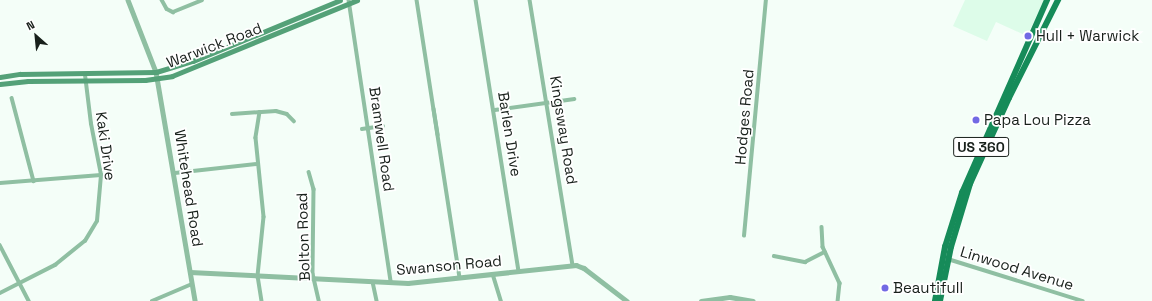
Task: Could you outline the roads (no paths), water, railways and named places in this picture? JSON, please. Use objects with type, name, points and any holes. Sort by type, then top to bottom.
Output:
[{"type":"main road","name":"Warwick Road","points":[[0,77],[20,74],[85,75],[156,72],[193,61],[340,0]]},
{"type":"main road","name":"Warwick Road","points":[[0,84],[158,79],[196,67],[357,0]]},
{"type":"main road","name":"US 360","points":[[935,301],[968,178],[1047,0]]},
{"type":"main road","name":"US 360","points":[[940,301],[946,258],[961,209],[981,159],[1058,0]]},
{"type":"street","name":"Whitehead Road","points":[[128,0],[158,79],[175,173],[195,301]]},
{"type":"street","points":[[162,0],[167,9],[173,12],[202,0]]},
{"type":"street","points":[[418,0],[434,109],[437,110],[438,135],[460,278]]},
{"type":"street","name":"Barlen Drive","points":[[476,0],[495,110],[519,272]]},
{"type":"street","name":"Kingsway Road","points":[[530,0],[573,265]]},
{"type":"street","name":"Hodges Road","points":[[744,236],[766,0]]},
{"type":"street","name":"Bramwell Road","points":[[350,2],[391,282]]},
{"type":"street","name":"Kaki Drive","points":[[19,284],[55,265],[85,241],[97,221],[101,175],[91,124],[87,81],[85,75]]},
{"type":"street","points":[[12,98],[34,181]]},
{"type":"street","points":[[495,110],[574,99]]},
{"type":"street","points":[[260,112],[256,138],[257,164],[264,217],[258,276],[262,301]]},
{"type":"street","points":[[232,114],[282,112],[294,121]]},
{"type":"street","points":[[362,129],[383,126]]},
{"type":"street","points":[[175,173],[257,164]]},
{"type":"street","name":"Bolton Road","points":[[309,172],[314,189],[315,279],[319,301]]},
{"type":"street","points":[[0,183],[101,175]]},
{"type":"street","points":[[822,227],[825,252],[839,279],[838,301]]},
{"type":"street","points":[[0,245],[28,301]]},
{"type":"street","points":[[774,256],[805,262],[825,252]]},
{"type":"street","name":"Linwood Avenue","points":[[946,258],[1083,301]]},
{"type":"street","points":[[573,265],[584,268],[626,301]]},
{"type":"street","name":"Swanson Road","points":[[190,272],[408,283],[573,265]]},
{"type":"street","points":[[494,274],[501,301]]},
{"type":"street","points":[[373,282],[377,301]]},
{"type":"street","points":[[0,293],[19,284]]},
{"type":"street","points":[[152,301],[192,284]]},
{"type":"street","points":[[701,301],[730,297],[753,301]]},
{"type":"place","name":"Hull + Warwick","points":[[1028,36]]},
{"type":"place","name":"Papa Lou Pizza","points":[[976,120]]},
{"type":"place","name":"Beautifull","points":[[885,288]]}]
